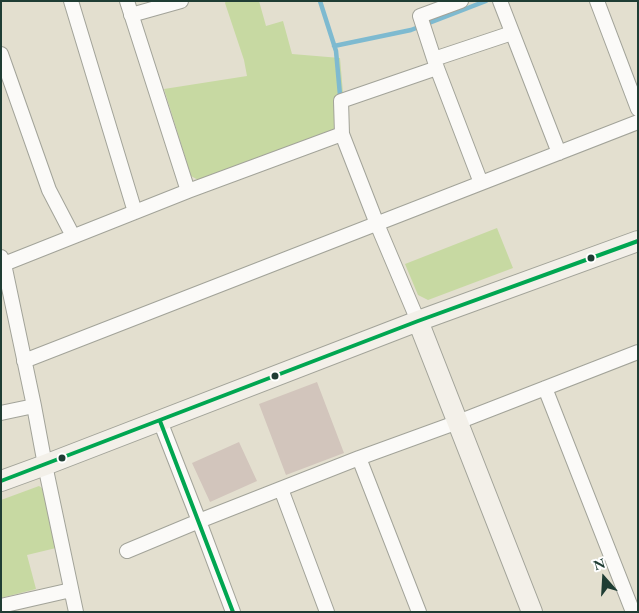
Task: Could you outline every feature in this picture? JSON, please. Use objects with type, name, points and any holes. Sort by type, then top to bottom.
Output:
[{"type":"street","points":[[70,1],[135,212]]},
{"type":"street","points":[[127,1],[188,191]]},
{"type":"street","points":[[131,16],[181,1]]},
{"type":"street","points":[[461,1],[420,16],[435,64],[482,183]]},
{"type":"street","points":[[500,1],[559,152]]},
{"type":"street","points":[[597,1],[638,109]]},
{"type":"street","points":[[512,33],[341,101],[342,134],[418,321],[532,612]]},
{"type":"street","points":[[1,54],[49,190],[73,236]]},
{"type":"street","points":[[24,361],[638,122]]},
{"type":"street","points":[[76,612],[24,361],[7,307],[3,261],[342,134]]},
{"type":"street","points":[[1,480],[45,465],[418,321],[638,241]]},
{"type":"street","points":[[127,551],[359,458],[545,388],[636,357]]},
{"type":"street","points":[[545,388],[633,612]]},
{"type":"street","points":[[1,413],[34,406]]},
{"type":"street","points":[[160,421],[233,612]]},
{"type":"street","points":[[359,458],[419,612]]},
{"type":"street","points":[[281,489],[327,612]]},
{"type":"street","points":[[1,606],[71,590]]},
{"type":"green space","points":[[226,1],[259,1],[266,26],[283,21],[292,54],[340,58],[343,93],[335,96],[336,129],[200,181],[191,176],[164,89],[247,76],[244,60],[225,3]]},
{"type":"green space","points":[[497,228],[513,268],[428,300],[418,295],[405,264]]},
{"type":"green space","points":[[39,486],[46,491],[56,548],[27,555],[36,589],[1,598],[1,500]]},
{"type":"building","points":[[317,382],[344,453],[286,475],[259,404]]},
{"type":"building","points":[[239,442],[257,481],[210,502],[192,463]]},
{"type":"waterway","points":[[320,1],[336,51],[340,95]]},
{"type":"waterway","points":[[334,46],[411,30],[486,1]]},
{"type":"transit line","points":[[1,481],[418,321],[638,241]]},
{"type":"transit line","points":[[160,421],[233,612]]}]
